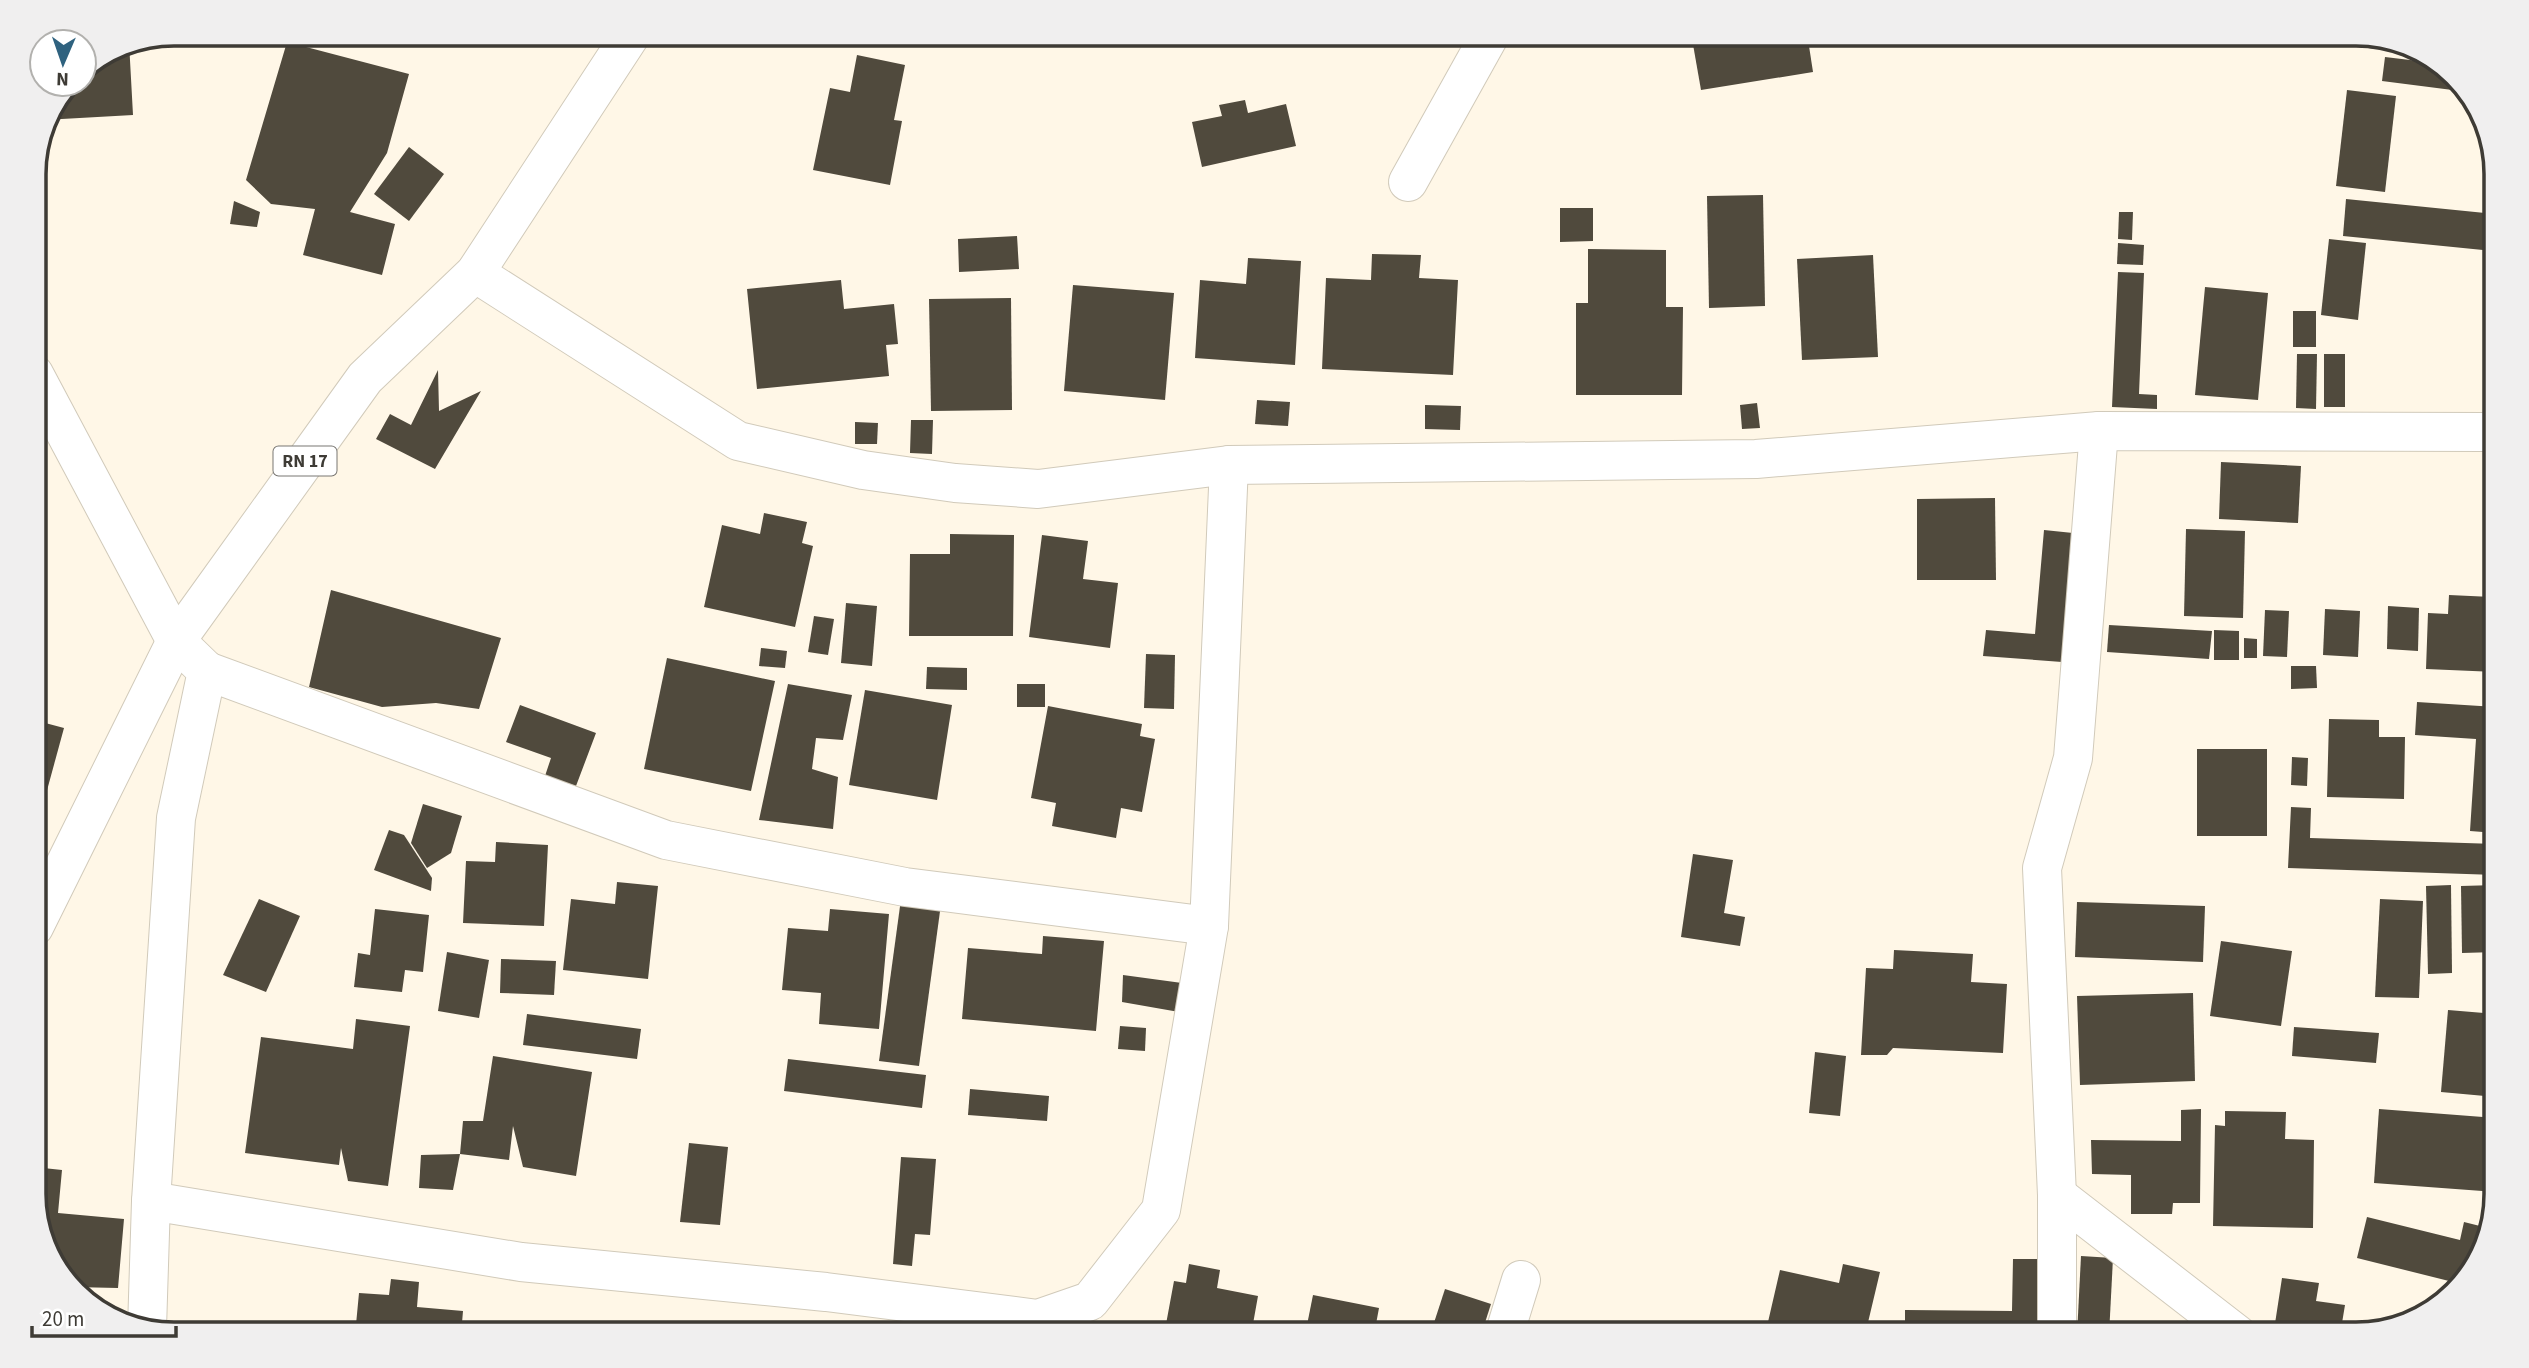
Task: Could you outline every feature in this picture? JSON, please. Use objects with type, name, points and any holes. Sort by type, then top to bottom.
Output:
[{"type":"street","name":"RN 17","points":[[46,903],[176,641],[365,378],[475,272],[623,46]]},
{"type":"street","points":[[1408,182],[1484,46]]},
{"type":"street","points":[[475,272],[738,441],[863,470],[955,483],[1038,489],[1229,465],[1756,459],[2099,431],[2483,432]]},
{"type":"street","points":[[46,397],[176,641],[207,671],[666,840],[905,887],[1209,926]]},
{"type":"street","points":[[2057,1322],[2057,1195],[2042,869],[2074,758],[2099,431]]},
{"type":"street","points":[[150,1201],[521,1262],[826,1292],[1038,1319],[1090,1301],[1161,1210],[1209,926],[1229,465]]},
{"type":"street","points":[[147,1319],[150,1201],[176,818],[207,671]]},
{"type":"street","points":[[2057,1195],[2221,1322]]},
{"type":"street","points":[[1508,1322],[1521,1280]]},
{"type":"building","points":[[286,46],[302,46],[409,74],[387,153],[350,212],[395,224],[382,275],[303,255],[315,209],[271,204],[246,180]]},
{"type":"building","points":[[1693,46],[1809,46],[1813,72],[1701,90]]},
{"type":"building","points":[[2349,46],[2372,47],[2390,50]]},
{"type":"building","points":[[130,53],[133,115],[58,119],[70,98],[98,98],[98,70]]},
{"type":"building","points":[[857,55],[905,65],[894,120],[902,121],[890,185],[813,170],[830,88],[850,92]]},
{"type":"building","points":[[2385,57],[2415,61],[2440,77],[2453,90],[2382,81]]},
{"type":"building","points":[[2347,90],[2396,96],[2385,192],[2336,186]]},
{"type":"building","points":[[1245,100],[1248,113],[1286,104],[1296,146],[1202,167],[1192,122],[1222,116],[1219,105]]},
{"type":"building","points":[[409,147],[444,174],[409,221],[374,194]]},
{"type":"building","points":[[1763,195],[1765,306],[1709,308],[1707,196]]},
{"type":"building","points":[[2346,199],[2483,213],[2483,250],[2343,236]]},
{"type":"building","points":[[234,201],[260,212],[257,227],[230,224]]},
{"type":"building","points":[[1560,208],[1593,208],[1593,241],[1560,242]]},
{"type":"building","points":[[2119,212],[2133,212],[2132,240],[2118,239]]},
{"type":"building","points":[[1017,236],[1019,269],[959,272],[958,239]]},
{"type":"building","points":[[2329,239],[2366,243],[2358,320],[2321,315]]},
{"type":"building","points":[[2118,243],[2144,245],[2143,265],[2117,264]]},
{"type":"building","points":[[1588,249],[1666,250],[1666,307],[1683,307],[1682,395],[1576,395],[1576,303],[1588,303]]},
{"type":"building","points":[[1372,254],[1421,255],[1419,278],[1458,280],[1453,375],[1322,369],[1326,278],[1371,280]]},
{"type":"building","points":[[1873,255],[1878,357],[1802,360],[1797,259]]},
{"type":"building","points":[[1248,258],[1301,261],[1295,365],[1195,358],[1200,280],[1246,284]]},
{"type":"building","points":[[2118,272],[2144,273],[2139,394],[2157,395],[2157,409],[2112,407]]},
{"type":"building","points":[[841,280],[844,309],[894,304],[898,344],[886,345],[889,376],[757,389],[747,289]]},
{"type":"building","points":[[1073,285],[1174,293],[1165,400],[1064,391]]},
{"type":"building","points":[[2205,287],[2268,293],[2258,400],[2195,395]]},
{"type":"building","points":[[1011,298],[1012,410],[931,411],[929,299]]},
{"type":"building","points":[[2293,311],[2316,311],[2316,347],[2293,347]]},
{"type":"building","points":[[2297,354],[2317,354],[2316,409],[2296,408]]},
{"type":"building","points":[[2324,354],[2345,354],[2345,407],[2324,407]]},
{"type":"building","points":[[438,370],[439,411],[481,391],[435,469],[376,439],[390,414],[411,425]]},
{"type":"building","points":[[1257,400],[1290,402],[1288,426],[1255,424]]},
{"type":"building","points":[[1757,403],[1760,428],[1742,429],[1740,405]]},
{"type":"building","points":[[1425,405],[1461,406],[1460,430],[1425,429]]},
{"type":"building","points":[[911,420],[933,420],[932,454],[910,453]]},
{"type":"building","points":[[855,422],[878,423],[877,444],[855,444]]},
{"type":"building","points":[[2221,462],[2301,466],[2298,523],[2219,519]]},
{"type":"building","points":[[1995,498],[1996,580],[1917,580],[1917,499]]},
{"type":"building","points":[[764,513],[807,522],[802,543],[813,546],[795,627],[704,607],[722,525],[760,534]]},
{"type":"building","points":[[2186,529],[2245,531],[2243,618],[2184,616]]},
{"type":"building","points":[[2044,530],[2073,533],[2062,662],[1983,656],[1986,630],[2035,634]]},
{"type":"building","points":[[950,534],[1014,535],[1013,636],[909,636],[910,554],[950,554]]},
{"type":"building","points":[[1042,535],[1088,541],[1083,579],[1118,583],[1110,648],[1029,637]]},
{"type":"building","points":[[331,590],[501,638],[479,709],[436,703],[382,707],[309,687]]},
{"type":"building","points":[[2449,595],[2483,597],[2483,671],[2426,669],[2428,613],[2448,614]]},
{"type":"building","points":[[846,603],[877,606],[872,666],[841,663]]},
{"type":"building","points":[[2388,606],[2419,608],[2418,651],[2387,649]]},
{"type":"building","points":[[2325,609],[2360,611],[2358,657],[2323,655]]},
{"type":"building","points":[[2265,610],[2289,611],[2287,657],[2263,656]]},
{"type":"building","points":[[814,616],[834,619],[828,655],[808,652]]},
{"type":"building","points":[[2109,625],[2212,631],[2209,659],[2107,652]]},
{"type":"building","points":[[2214,630],[2239,631],[2239,660],[2214,660]]},
{"type":"building","points":[[2244,638],[2257,639],[2257,658],[2244,658]]},
{"type":"building","points":[[761,648],[787,651],[785,668],[759,666]]},
{"type":"building","points":[[1146,654],[1175,655],[1174,709],[1144,708]]},
{"type":"building","points":[[667,658],[775,681],[751,791],[644,769]]},
{"type":"building","points":[[2291,666],[2316,666],[2317,688],[2291,689]]},
{"type":"building","points":[[927,667],[967,668],[967,690],[926,689]]},
{"type":"building","points":[[788,684],[852,695],[843,740],[816,738],[812,769],[838,777],[833,829],[759,820]]},
{"type":"building","points":[[1017,684],[1045,684],[1045,707],[1017,707]]},
{"type":"building","points":[[865,690],[952,705],[937,800],[849,785]]},
{"type":"building","points":[[2417,702],[2484,706],[2484,832],[2470,831],[2476,739],[2415,735]]},
{"type":"building","points":[[520,705],[596,733],[576,786],[545,776],[551,758],[506,742]]},
{"type":"building","points":[[1048,706],[1142,724],[1140,736],[1155,739],[1142,812],[1121,808],[1116,838],[1052,826],[1056,803],[1031,798]]},
{"type":"building","points":[[2329,719],[2379,720],[2379,737],[2405,737],[2404,799],[2327,797]]},
{"type":"building","points":[[46,723],[64,728],[46,794]]},
{"type":"building","points":[[2197,749],[2267,749],[2267,836],[2197,836]]},
{"type":"building","points":[[2292,757],[2308,758],[2307,786],[2291,785]]},
{"type":"building","points":[[423,804],[462,816],[451,853],[427,868],[411,843]]},
{"type":"building","points":[[2291,807],[2311,808],[2310,838],[2484,844],[2484,875],[2288,868]]},
{"type":"building","points":[[389,830],[404,835],[432,878],[431,891],[374,870]]},
{"type":"building","points":[[496,842],[548,845],[544,926],[463,923],[466,861],[495,862]]},
{"type":"building","points":[[1693,854],[1733,860],[1724,913],[1745,917],[1740,946],[1681,937]]},
{"type":"building","points":[[617,882],[658,886],[648,979],[563,970],[571,899],[615,904]]},
{"type":"building","points":[[2451,885],[2452,973],[2428,974],[2426,886]]},
{"type":"building","points":[[2484,885],[2484,952],[2462,953],[2461,886]]},
{"type":"building","points":[[259,899],[300,916],[266,992],[223,975]]},
{"type":"building","points":[[901,899],[941,904],[919,1066],[879,1061]]},
{"type":"building","points":[[2380,899],[2423,901],[2419,998],[2375,997]]},
{"type":"building","points":[[2077,902],[2205,906],[2203,962],[2075,957]]},
{"type":"building","points":[[375,909],[429,915],[423,972],[405,970],[402,992],[354,987],[358,953],[370,955]]},
{"type":"building","points":[[830,909],[889,914],[879,1029],[819,1024],[821,993],[782,990],[788,928],[828,931]]},
{"type":"building","points":[[1043,936],[1104,941],[1096,1031],[962,1019],[968,948],[1042,954]]},
{"type":"building","points":[[2221,941],[2292,951],[2281,1026],[2210,1016]]},
{"type":"building","points":[[1894,950],[1973,954],[1971,982],[2007,984],[2003,1053],[1893,1048],[1887,1055],[1861,1055],[1866,968],[1893,969]]},
{"type":"building","points":[[447,952],[489,960],[479,1018],[438,1011]]},
{"type":"building","points":[[501,959],[556,961],[554,995],[500,993]]},
{"type":"building","points":[[1123,975],[1182,983],[1179,1012],[1122,1002]]},
{"type":"building","points":[[2193,993],[2195,1081],[2080,1085],[2077,996]]},
{"type":"building","points":[[2448,1010],[2484,1013],[2484,1096],[2441,1092]]},
{"type":"building","points":[[527,1014],[641,1029],[637,1059],[523,1045]]},
{"type":"building","points":[[356,1019],[410,1026],[388,1186],[348,1181],[341,1148],[339,1165],[245,1153],[261,1037],[353,1049]]},
{"type":"building","points":[[1120,1026],[1146,1028],[1145,1051],[1118,1049]]},
{"type":"building","points":[[2294,1027],[2379,1033],[2376,1063],[2292,1056]]},
{"type":"building","points":[[1815,1052],[1846,1056],[1840,1116],[1809,1113]]},
{"type":"building","points":[[493,1056],[592,1072],[576,1176],[523,1167],[513,1126],[509,1160],[460,1154],[463,1121],[483,1121]]},
{"type":"building","points":[[788,1059],[926,1075],[922,1108],[784,1091]]},
{"type":"building","points":[[970,1089],[1049,1096],[1047,1121],[968,1115]]},
{"type":"building","points":[[2201,1109],[2200,1203],[2173,1203],[2172,1214],[2131,1214],[2131,1175],[2092,1174],[2091,1140],[2181,1141],[2181,1110]]},
{"type":"building","points":[[2379,1109],[2484,1117],[2484,1191],[2374,1183]]},
{"type":"building","points":[[2225,1111],[2286,1112],[2285,1139],[2314,1140],[2313,1228],[2213,1226],[2215,1125],[2225,1126]]},
{"type":"building","points":[[689,1143],[728,1147],[720,1225],[680,1222]]},
{"type":"building","points":[[460,1154],[453,1190],[419,1188],[421,1155]]},
{"type":"building","points":[[901,1157],[936,1159],[930,1235],[915,1234],[912,1266],[893,1264]]},
{"type":"building","points":[[46,1168],[62,1170],[58,1213],[124,1219],[118,1288],[85,1287],[67,1266],[52,1236],[48,1220]]},
{"type":"building","points":[[2367,1217],[2460,1240],[2464,1222],[2479,1226],[2474,1244],[2450,1281],[2357,1258]]},
{"type":"building","points":[[2081,1256],[2113,1258],[2110,1322],[2078,1322]]},
{"type":"building","points":[[2013,1259],[2039,1259],[2038,1322],[1905,1322],[1905,1310],[2012,1311]]},
{"type":"building","points":[[1189,1264],[1220,1270],[1217,1288],[1258,1296],[1253,1322],[1166,1322],[1174,1281],[1186,1283]]},
{"type":"building","points":[[1843,1264],[1880,1272],[1868,1322],[1768,1322],[1780,1270],[1839,1283]]},
{"type":"building","points":[[2282,1278],[2319,1283],[2316,1301],[2345,1305],[2342,1322],[2275,1322]]},
{"type":"building","points":[[391,1279],[419,1282],[417,1307],[463,1311],[462,1322],[356,1322],[359,1293],[389,1295]]},
{"type":"building","points":[[1445,1289],[1491,1304],[1485,1322],[1434,1322]]},
{"type":"building","points":[[1313,1295],[1379,1308],[1376,1322],[1308,1322]]}]
